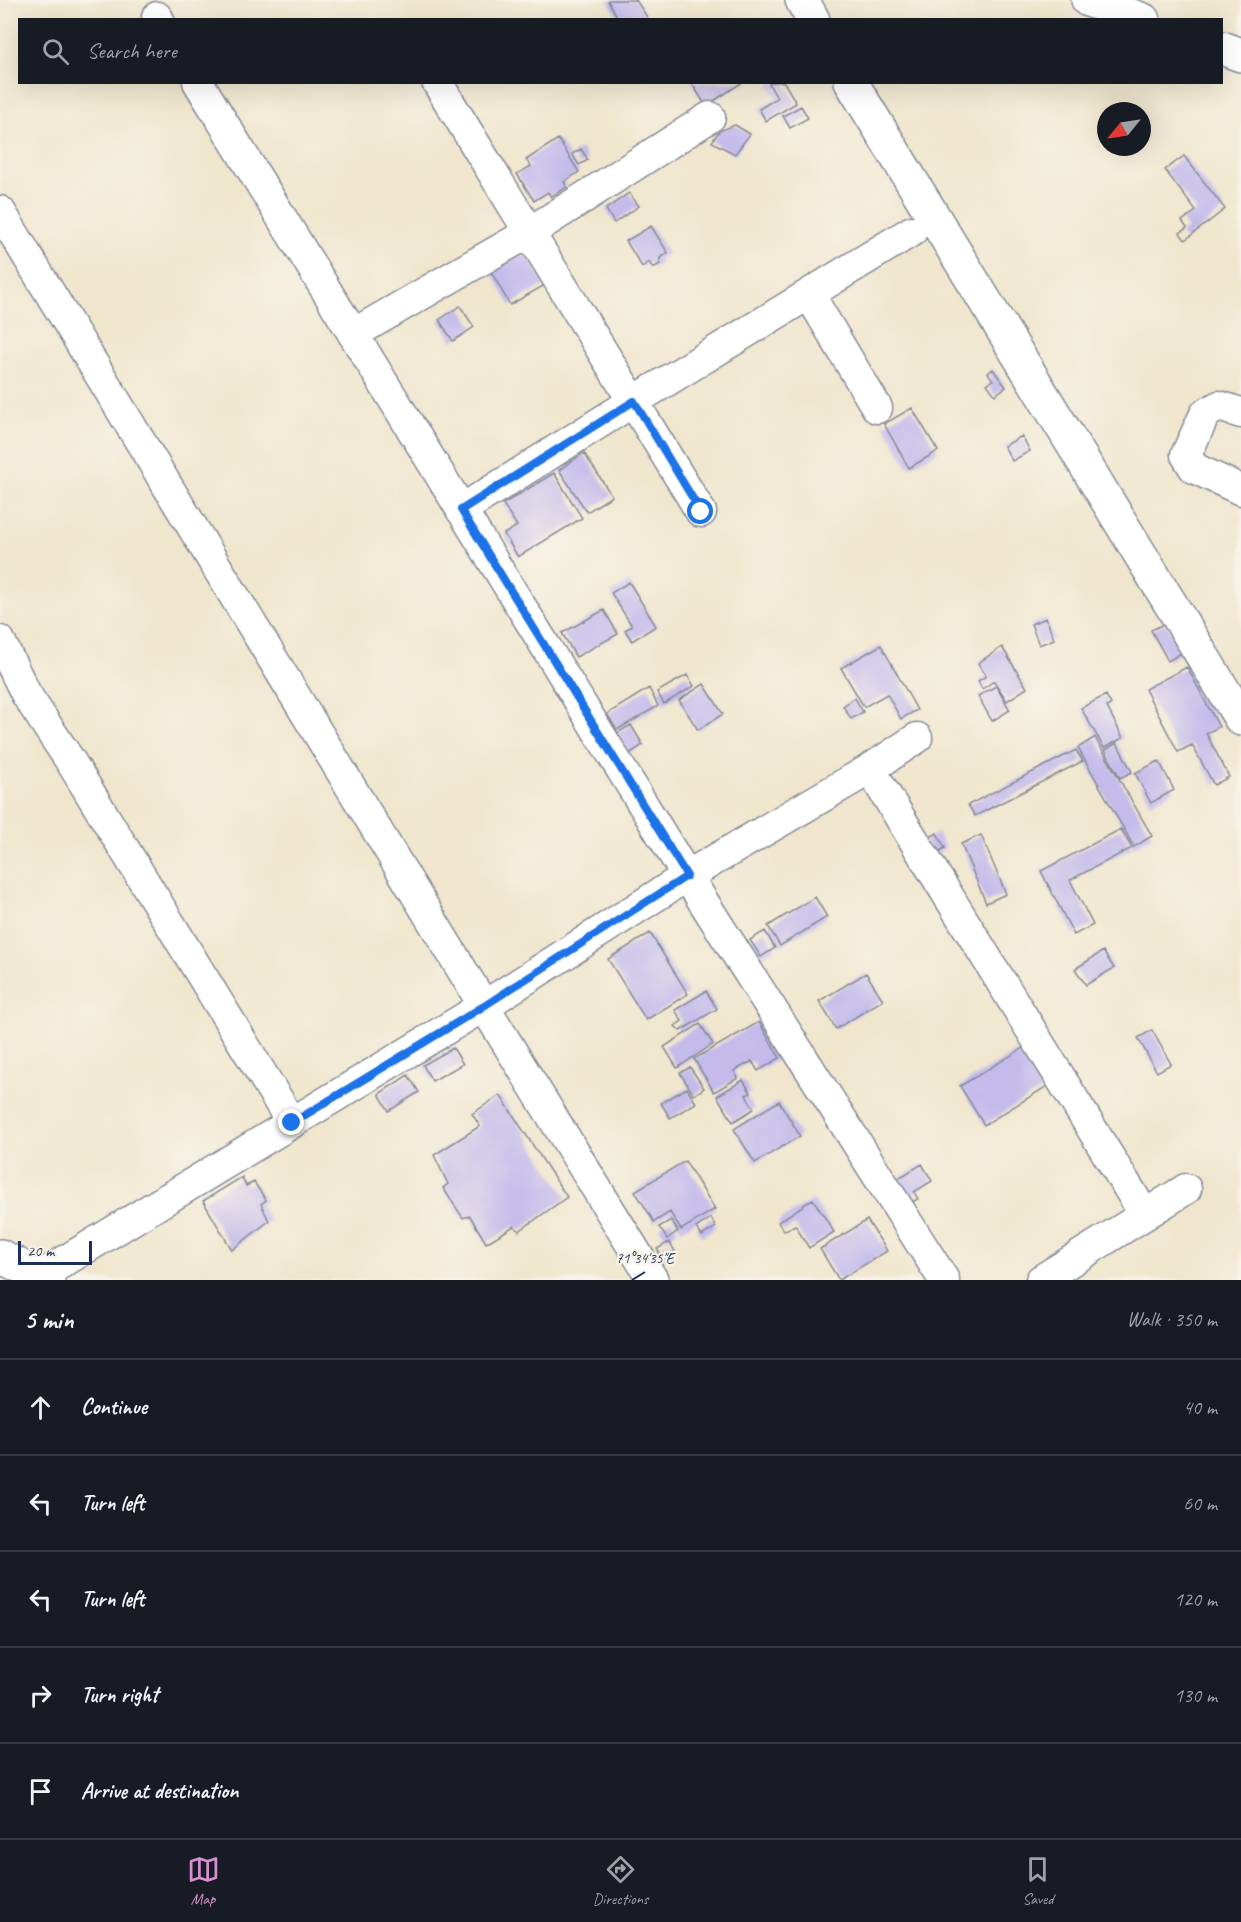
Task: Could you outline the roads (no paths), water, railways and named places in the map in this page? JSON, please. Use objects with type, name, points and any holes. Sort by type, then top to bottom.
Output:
[{"type":"main road","points":[[802,0],[812,18]]},
{"type":"main road","points":[[1088,0],[1138,18]]},
{"type":"main road","points":[[1223,49],[1241,55]]},
{"type":"main road","points":[[852,84],[1241,719]]},
{"type":"main road","points":[[0,1256],[44,1278]]},
{"type":"street","points":[[199,84],[687,876],[944,1280]]},
{"type":"street","points":[[438,84],[701,512]]},
{"type":"street","points":[[353,334],[530,232],[710,117]]},
{"type":"street","points":[[0,211],[653,1280]]},
{"type":"street","points":[[461,510],[912,231]]},
{"type":"street","points":[[809,294],[878,408]]},
{"type":"street","points":[[1241,413],[1219,406],[1205,414],[1186,455],[1194,468],[1241,490]]},
{"type":"street","points":[[0,641],[26,694],[77,772],[292,1123]]},
{"type":"street","points":[[44,1278],[484,1006],[687,876],[870,769],[917,738]]},
{"type":"street","points":[[870,769],[1144,1215]]},
{"type":"street","points":[[1041,1280],[1186,1189]]}]
